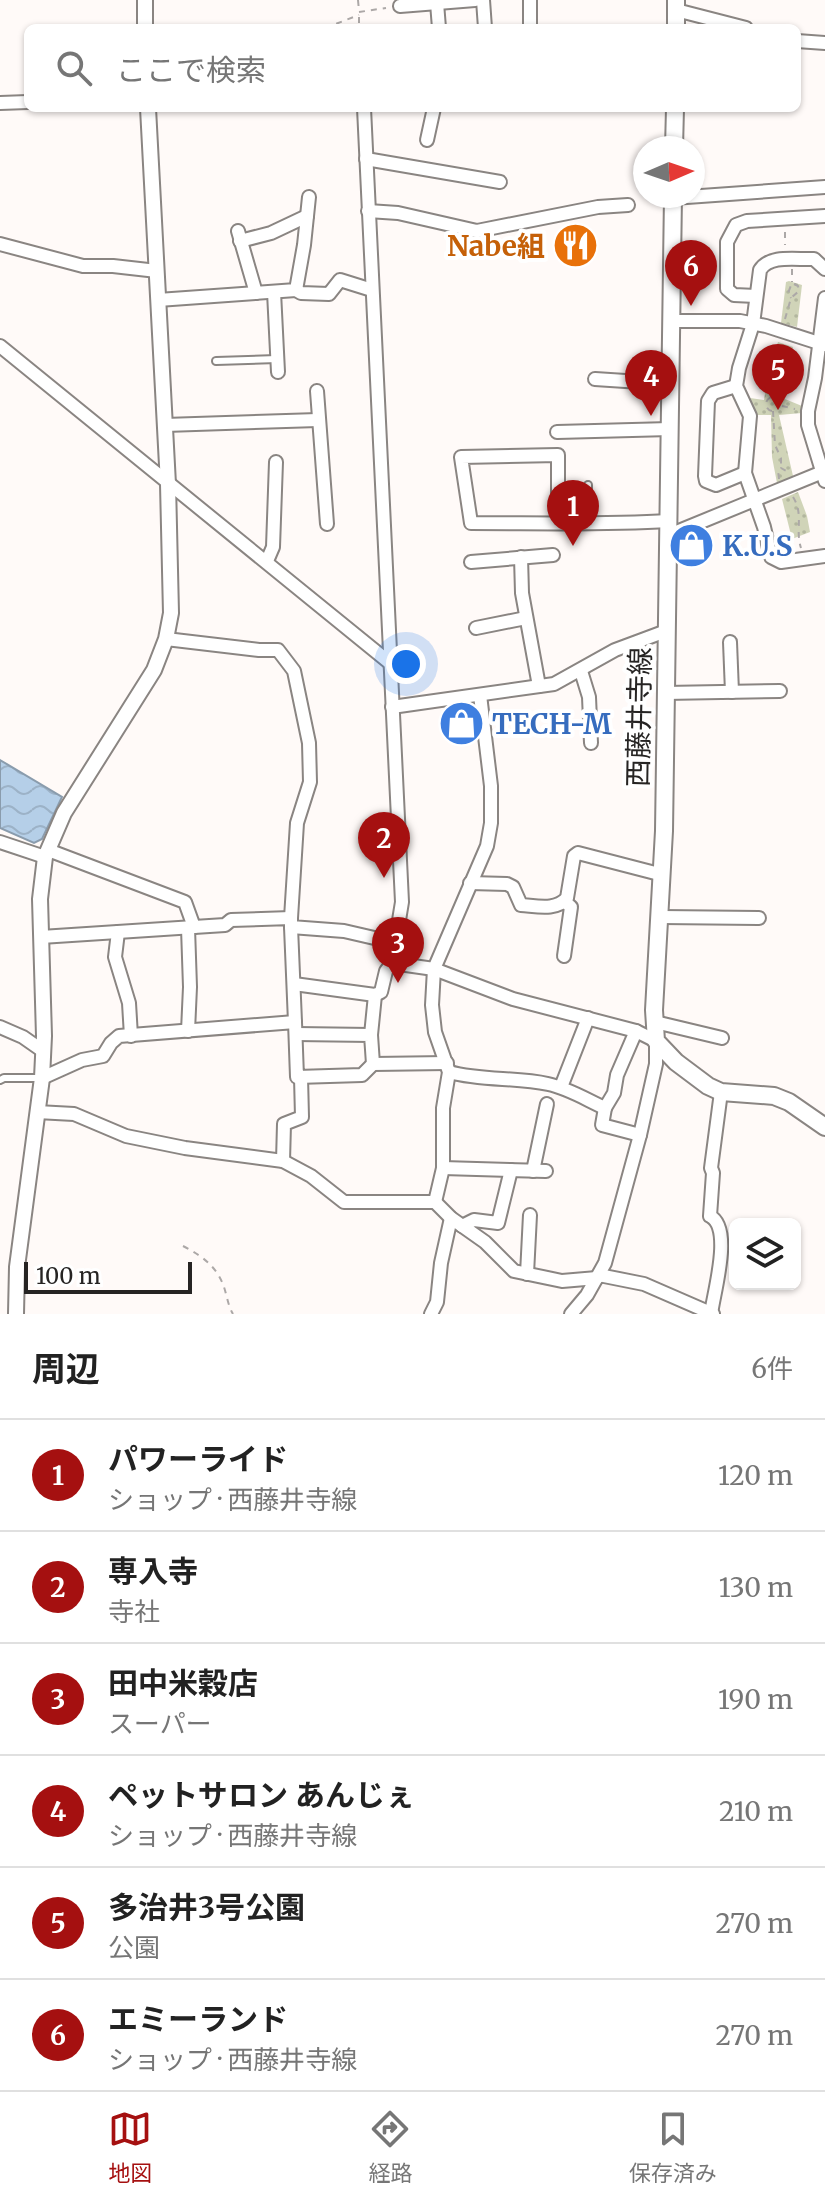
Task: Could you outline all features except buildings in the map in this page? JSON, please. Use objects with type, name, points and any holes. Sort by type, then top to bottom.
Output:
[{"type":"main road","points":[[674,136],[675,112]]},
{"type":"main road","name":"西藤井寺線","points":[[656,1041],[663,875],[673,208]]},
{"type":"main road","points":[[656,1041],[689,1074],[721,1092],[774,1096],[789,1102],[825,1127]]},
{"type":"street","points":[[145,0],[145,24]]},
{"type":"street","points":[[400,6],[475,0]]},
{"type":"street","points":[[483,0],[485,24]]},
{"type":"street","points":[[530,0],[530,24]]},
{"type":"street","points":[[433,2],[438,24]]},
{"type":"street","points":[[676,5],[734,24]]},
{"type":"street","points":[[801,41],[825,43]]},
{"type":"street","points":[[0,103],[24,102]]},
{"type":"street","points":[[16,1314],[17,1267],[42,1078],[40,899],[46,854],[64,813],[154,670],[166,639],[172,594],[148,112]]},
{"type":"street","points":[[294,984],[375,995],[381,992],[386,971],[392,963],[402,902],[364,112]]},
{"type":"street","points":[[427,140],[433,112]]},
{"type":"street","points":[[366,159],[500,182]]},
{"type":"street","points":[[705,195],[825,187]]},
{"type":"street","points":[[296,290],[309,197]]},
{"type":"street","points":[[368,211],[398,213],[477,231],[598,207],[628,205]]},
{"type":"street","points":[[256,293],[239,236],[271,233],[307,216]]},
{"type":"street","points":[[756,296],[734,295],[727,289],[727,242],[736,225],[747,221],[825,216]]},
{"type":"street","points":[[0,244],[83,266],[157,271]]},
{"type":"street","points":[[825,269],[814,259],[764,263],[760,270],[753,324],[736,386],[750,416],[745,473],[771,557],[781,562],[825,556]]},
{"type":"street","points":[[158,300],[296,290],[329,294],[340,280],[372,290]]},
{"type":"street","points":[[274,292],[280,359]]},
{"type":"street","points":[[558,523],[558,455],[461,457],[471,523],[669,528],[824,475],[820,445],[808,425],[808,411],[820,378],[825,298]]},
{"type":"street","points":[[672,321],[753,324],[822,344]]},
{"type":"street","points":[[0,346],[390,663]]},
{"type":"street","points":[[595,379],[671,384]]},
{"type":"street","points":[[736,386],[713,393],[708,401],[705,476],[706,481],[716,485],[745,473]]},
{"type":"street","points":[[317,391],[327,524]]},
{"type":"street","points":[[165,425],[318,420]]},
{"type":"street","points":[[557,432],[670,429]]},
{"type":"street","points":[[267,561],[273,547],[276,462]]},
{"type":"street","points":[[471,562],[553,555]]},
{"type":"street","points":[[521,557],[522,593],[539,686]]},
{"type":"street","points":[[476,628],[526,618]]},
{"type":"street","points":[[392,707],[554,684],[615,650],[666,631]]},
{"type":"street","points":[[166,639],[278,650],[294,671],[309,743],[310,782],[297,823],[291,922],[297,1077],[362,1075],[373,1064],[448,1067],[471,1078],[561,1087],[605,1108]]},
{"type":"street","points":[[730,642],[732,692]]},
{"type":"street","points":[[581,671],[589,697],[591,743]]},
{"type":"street","points":[[665,693],[780,691]]},
{"type":"street","points":[[435,1202],[443,1168],[443,1108],[448,1067],[435,1032],[432,1005],[434,969],[487,846],[491,823],[491,786],[480,695]]},
{"type":"street","points":[[0,842],[46,854],[185,902],[191,927],[188,1031]]},
{"type":"street","points":[[565,902],[574,856],[578,853],[663,875]]},
{"type":"street","points":[[470,883],[507,884],[513,887],[521,905],[555,907],[565,902]]},
{"type":"street","points":[[564,956],[571,907],[565,902]]},
{"type":"street","points":[[661,917],[759,918]]},
{"type":"street","points":[[41,937],[225,925],[231,920],[291,922],[396,943]]},
{"type":"street","points":[[118,932],[115,957],[129,1003],[131,1036]]},
{"type":"street","points":[[392,963],[434,969],[513,999],[636,1031],[656,1041],[656,1064],[614,1236],[598,1276],[571,1314]]},
{"type":"street","points":[[373,1064],[371,1035],[375,995]]},
{"type":"street","points":[[561,1087],[588,1018]]},
{"type":"street","points":[[655,1022],[722,1038]]},
{"type":"street","points":[[0,1027],[23,1037],[43,1051]]},
{"type":"street","points":[[42,1078],[82,1060],[103,1056],[119,1036],[295,1028],[371,1035]]},
{"type":"street","points":[[636,1031],[617,1075],[614,1093],[605,1108],[602,1125],[640,1135]]},
{"type":"street","points":[[283,1161],[284,1124],[302,1117],[301,1077]]},
{"type":"street","points":[[37,1112],[74,1114],[126,1136],[185,1148],[283,1161],[311,1176],[344,1202],[435,1202],[456,1222],[485,1242],[514,1271],[562,1281],[598,1276],[644,1284],[712,1314],[722,1242],[720,1225],[710,1216],[711,1168],[721,1092]]},
{"type":"street","points":[[443,1168],[540,1171],[547,1104]]},
{"type":"street","points":[[456,1222],[474,1220],[498,1223],[511,1170]]},
{"type":"street","points":[[527,1274],[530,1215]]},
{"type":"street","points":[[431,1314],[437,1302],[441,1263],[456,1222]]},
{"type":"lane","points":[[216,361],[280,359]]},
{"type":"lane","points":[[588,485],[588,524]]},
{"type":"lane","points":[[0,1080],[42,1078]]},
{"type":"path","points":[[358,0],[359,24]]},
{"type":"path","points":[[334,24],[359,13],[400,6]]},
{"type":"path","points":[[785,219],[786,260]]},
{"type":"path","points":[[784,327],[791,298]]},
{"type":"path","points":[[773,411],[766,404],[771,398],[771,380],[785,356],[783,340]]},
{"type":"path","points":[[771,398],[778,400],[779,406]]},
{"type":"path","points":[[773,411],[779,406],[808,411]]},
{"type":"path","points":[[773,411],[775,445],[781,458],[781,468]]},
{"type":"path","points":[[791,492],[800,514],[798,539],[805,559]]},
{"type":"path","points":[[183,1246],[206,1258],[224,1285],[225,1298],[233,1314]]},
{"type":"green space","points":[[786,282],[802,285],[797,327],[781,323]]},
{"type":"green space","points":[[778,342],[793,347],[780,397],[802,406],[802,413],[779,415],[793,476],[777,483],[772,457],[771,415],[756,415],[750,398],[764,400],[769,368]]},
{"type":"green space","points":[[798,492],[810,532],[792,539],[782,499]]},
{"type":"water","points":[[0,760],[62,797],[42,839],[34,843],[0,828]]},
{"type":"place","name":"Nabe組","points":[[576,246]]},
{"type":"place","name":"エミーランド","points":[[691,306]]},
{"type":"place","name":"多治井3号公園","points":[[778,410]]},
{"type":"place","name":"ペットサロン あんじぇ","points":[[651,416]]},
{"type":"place","name":"パワーライド","points":[[573,546]]},
{"type":"place","name":"K.U.S","points":[[691,546]]},
{"type":"place","name":"TECH-M","points":[[461,724]]},
{"type":"place","name":"専入寺","points":[[384,878]]},
{"type":"place","name":"田中米穀店","points":[[398,983]]}]
